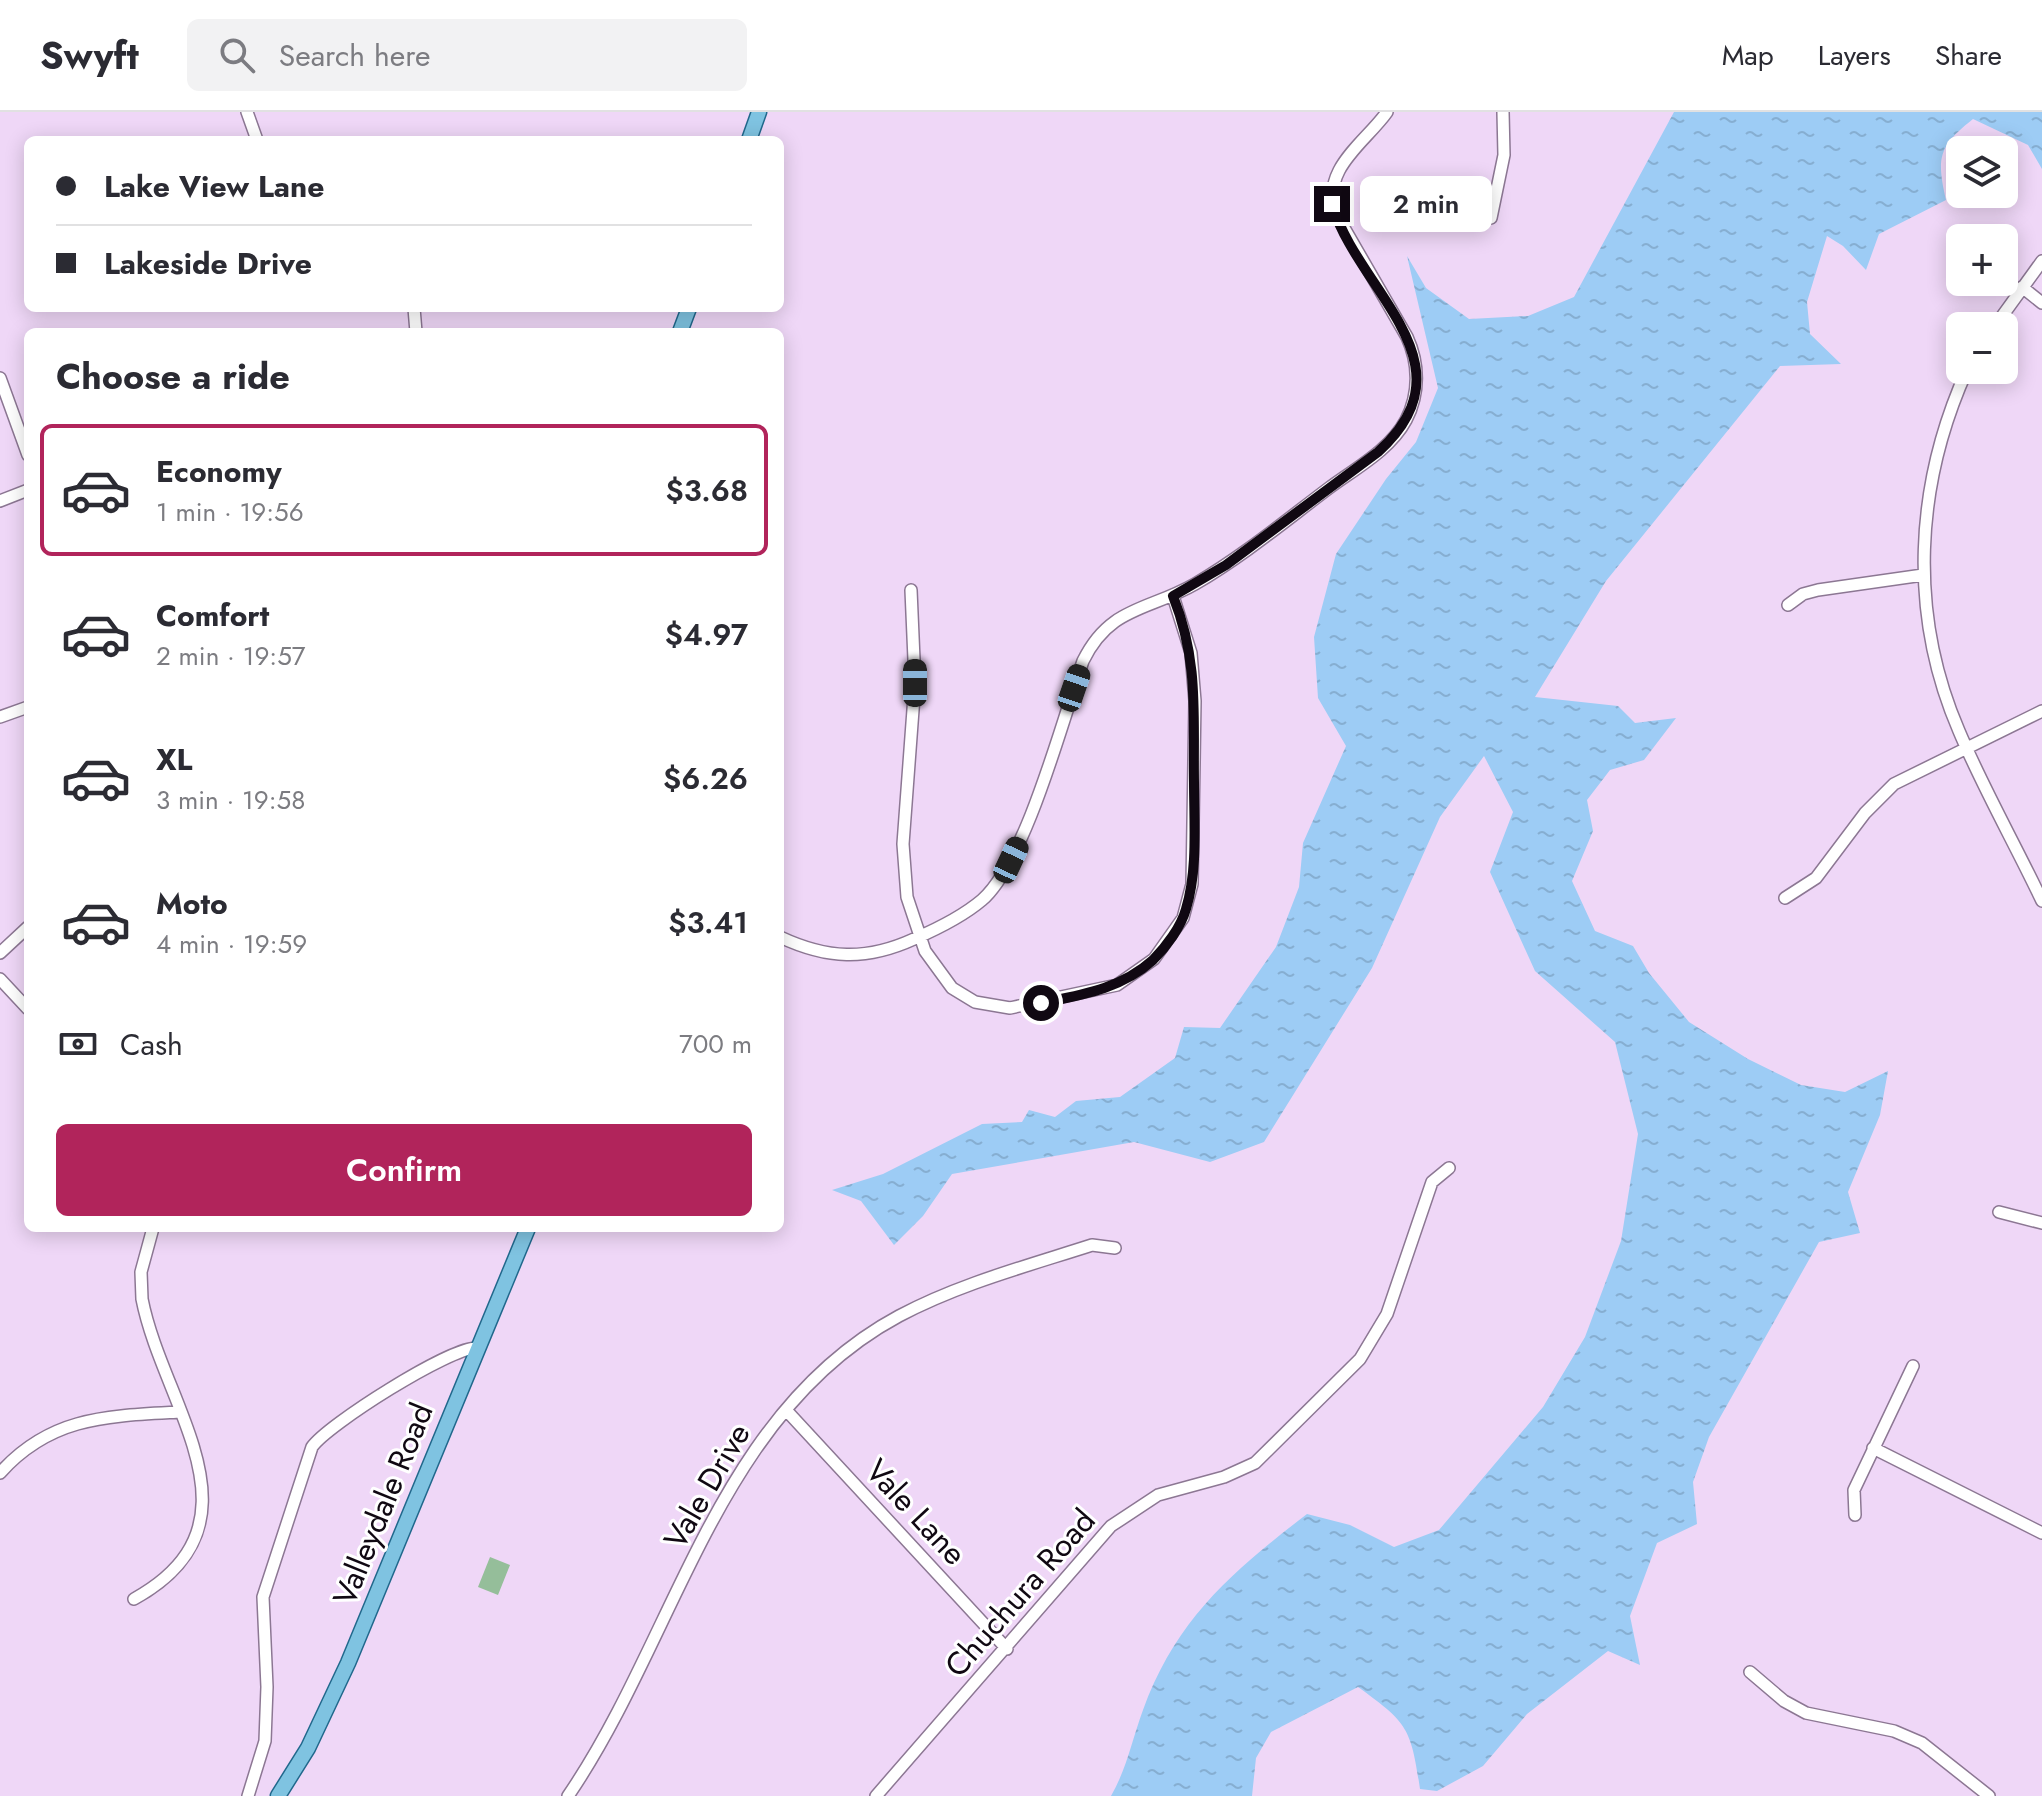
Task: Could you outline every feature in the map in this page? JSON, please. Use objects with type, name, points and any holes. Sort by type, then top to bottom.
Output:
[{"type":"main road","points":[[750,136],[759,112]]},
{"type":"main road","name":"Valleydale Road","points":[[278,1796],[308,1748],[330,1703],[526,1232]]},
{"type":"street","points":[[247,112],[256,136]]},
{"type":"street","points":[[784,939],[809,951],[845,957],[873,954],[920,937],[982,900],[1005,872],[1034,804],[1083,661],[1096,637],[1125,613],[1173,596],[1226,565],[1370,459],[1396,435],[1410,411],[1416,373],[1410,342],[1332,204],[1332,189],[1342,163],[1387,112]]},
{"type":"street","points":[[1491,218],[1504,155],[1503,112]]},
{"type":"street","points":[[2005,312],[2042,261]]},
{"type":"street","points":[[2022,287],[2042,303]]},
{"type":"street","points":[[0,378],[24,444]]},
{"type":"street","points":[[1962,384],[1943,433],[1924,524],[1923,575],[1932,648],[1966,747],[2042,901]]},
{"type":"street","points":[[0,501],[24,492]]},
{"type":"street","points":[[1788,605],[1803,594],[1818,590],[1923,575]]},
{"type":"street","points":[[911,590],[915,683],[903,866],[907,897],[931,962],[952,988],[975,1002],[997,1007],[1041,1003],[1117,985],[1162,949],[1186,909],[1192,884],[1194,831],[1194,674],[1173,596]]},
{"type":"street","points":[[0,717],[24,708]]},
{"type":"street","points":[[1785,898],[1816,878],[1886,791],[2003,728],[2042,711]]},
{"type":"street","points":[[0,953],[24,931]]},
{"type":"street","points":[[0,979],[24,1005]]},
{"type":"street","name":"Chuchura Road","points":[[876,1796],[1111,1526],[1158,1495],[1224,1477],[1255,1463],[1360,1359],[1387,1314],[1432,1182],[1449,1168]]},
{"type":"street","points":[[1999,1212],[2042,1223]]},
{"type":"street","points":[[134,1599],[174,1571],[199,1533],[203,1505],[201,1468],[142,1299],[141,1272],[152,1232]]},
{"type":"street","name":"Vale Drive","points":[[568,1796],[612,1726],[722,1502],[753,1449],[786,1410],[850,1348],[899,1316],[967,1287],[1092,1245],[1115,1248]]},
{"type":"street","points":[[248,1796],[265,1741],[267,1687],[263,1597],[312,1447],[327,1432],[428,1366],[457,1351],[477,1348]]},
{"type":"street","points":[[1855,1515],[1854,1490],[1913,1366]]},
{"type":"street","name":"Vale Lane","points":[[786,1410],[1007,1649]]},
{"type":"street","points":[[0,1473],[38,1438],[71,1424],[181,1412]]},
{"type":"street","points":[[1873,1448],[2042,1533]]},
{"type":"street","points":[[1750,1672],[1784,1701],[1806,1713],[1894,1731],[1922,1743],[1989,1796]]},
{"type":"green space","points":[[490,1557],[510,1565],[498,1595],[478,1587]]},
{"type":"water","points":[[1674,112],[2042,112],[2042,169],[2028,145],[2018,140],[2018,136],[2009,136],[1973,119],[1954,136],[1946,136],[1941,173],[1946,200],[1879,234],[1866,270],[1843,246],[1827,236],[1807,302],[1810,334],[1841,364],[1780,366],[1606,581],[1535,697],[1618,706],[1635,723],[1676,718],[1644,760],[1610,770],[1587,800],[1593,831],[1572,881],[1595,931],[1633,946],[1649,973],[1689,1022],[1748,1059],[1801,1085],[1845,1092],[1888,1071],[1880,1115],[1848,1192],[1860,1233],[1819,1242],[1709,1437],[1693,1482],[1697,1524],[1657,1543],[1630,1616],[1640,1665],[1608,1651],[1527,1714],[1483,1766],[1437,1791],[1420,1789],[1414,1752],[1404,1729],[1388,1710],[1358,1687],[1271,1732],[1256,1758],[1252,1796],[1111,1796],[1156,1678],[1172,1649],[1210,1599],[1280,1535],[1307,1514],[1350,1525],[1394,1547],[1439,1530],[1543,1407],[1585,1337],[1621,1241],[1638,1134],[1615,1042],[1535,971],[1490,872],[1513,812],[1484,756],[1440,817],[1372,968],[1264,1142],[1210,1162],[1134,1142],[952,1174],[923,1216],[894,1245],[861,1201],[832,1190],[883,1174],[982,1124],[1022,1122],[1029,1110],[1055,1117],[1076,1101],[1120,1097],[1175,1058],[1184,1027],[1220,1028],[1276,947],[1299,887],[1303,843],[1346,746],[1318,698],[1314,637],[1336,554],[1386,479],[1416,442],[1438,388],[1407,256],[1426,288],[1469,319],[1528,316],[1574,297]]},
{"type":"route","points":[[1041,1003],[1117,985],[1132,976],[1154,959],[1186,909],[1192,884],[1196,711],[1191,653],[1173,596],[1226,565],[1378,452],[1396,435],[1413,405],[1416,373],[1410,342],[1332,204]]}]
